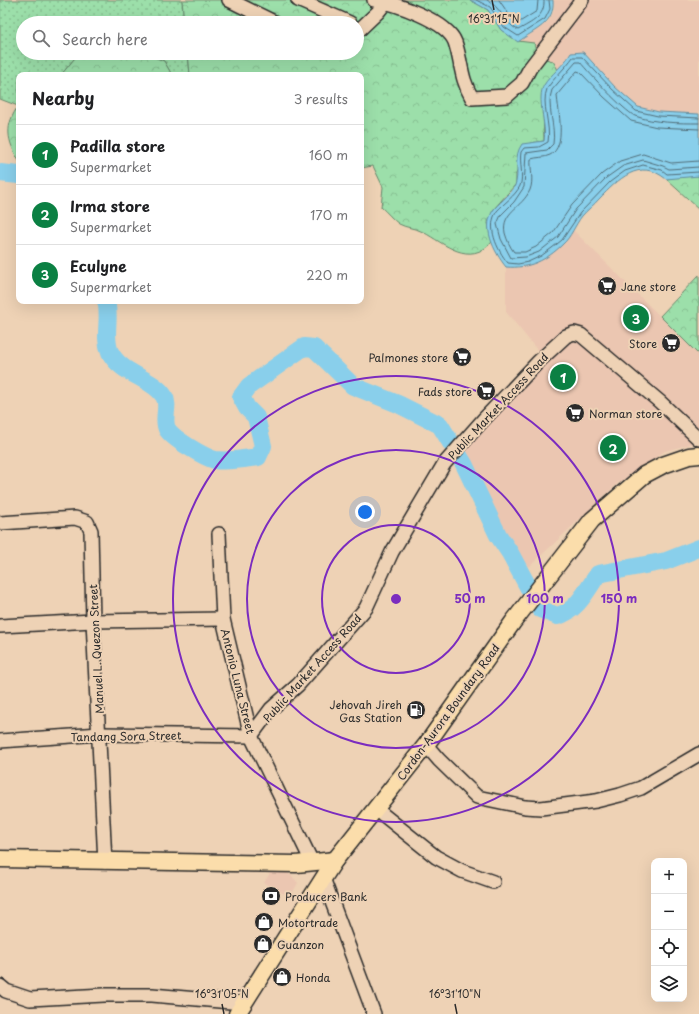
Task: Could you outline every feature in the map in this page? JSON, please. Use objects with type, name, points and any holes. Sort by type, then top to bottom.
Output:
[{"type":"main road","name":"Cordon-Aurora Boundary Road","points":[[240,1009],[335,860],[426,745],[513,622],[592,520],[644,474],[663,465],[689,456],[699,455]]},
{"type":"main road","points":[[0,859],[105,862],[257,862],[296,864],[335,860]]},
{"type":"main road","points":[[296,864],[321,881]]},
{"type":"street","points":[[229,0],[262,16]]},
{"type":"street","points":[[298,0],[333,16]]},
{"type":"street","points":[[364,22],[378,12],[380,1],[406,7],[443,29],[454,40],[459,56],[461,72],[472,98],[507,96],[522,83],[538,57],[582,0]]},
{"type":"street","name":"Public Market Access Road","points":[[251,736],[271,709],[298,685],[366,608],[392,552],[444,464],[539,361],[566,336],[576,333],[581,335],[654,397],[699,439]]},
{"type":"street","name":"Manuel L. Quezon Street","points":[[0,523],[75,518],[87,522],[91,531],[93,621],[100,734],[105,862]]},
{"type":"street","name":"Antonio Luna Street","points":[[219,534],[223,619],[251,736],[312,862]]},
{"type":"street","points":[[0,626],[93,621],[223,619]]},
{"type":"street","name":"Tandang Sora Street","points":[[0,741],[100,734],[251,736]]},
{"type":"street","points":[[426,745],[439,760],[477,797],[525,807],[542,808],[588,802],[620,795],[641,788],[699,754]]},
{"type":"street","points":[[376,809],[436,857],[462,871],[493,882]]},
{"type":"street","points":[[321,881],[374,1014]]},
{"type":"street","points":[[0,986],[6,991],[30,999],[104,995],[152,995],[240,1009]]},
{"type":"shaded area","points":[[553,0],[699,0],[699,114],[659,112],[638,107],[615,87],[583,52],[571,53],[558,70],[553,61],[538,57],[518,42],[548,22],[554,10]]},
{"type":"shaded area","points":[[573,230],[699,355],[699,442],[665,451],[618,483],[529,567],[498,535],[464,464],[463,443],[543,357],[506,312],[506,267],[518,268],[565,243]]},
{"type":"shaded area","points":[[280,869],[292,876],[298,883],[290,897],[264,883],[270,873]]},
{"type":"green space","points":[[0,0],[182,0],[183,16],[16,16],[16,60],[73,60],[63,72],[16,72],[16,105],[0,99]]},
{"type":"green space","points":[[182,0],[470,0],[488,10],[501,30],[518,41],[534,43],[538,57],[553,61],[558,70],[545,84],[543,107],[544,141],[530,143],[516,174],[516,184],[493,210],[488,223],[492,242],[475,253],[457,251],[420,231],[399,224],[381,207],[383,187],[373,166],[364,168],[364,72],[190,72],[189,60],[364,60],[364,16],[183,16]]},
{"type":"green space","points":[[73,60],[162,60],[164,61],[170,72],[63,72]]},
{"type":"green space","points":[[162,60],[189,60],[190,72],[170,72],[164,61]]},
{"type":"green space","points":[[16,110],[16,155],[9,133],[9,126]]},
{"type":"green space","points":[[690,175],[699,176],[699,209],[666,179]]},
{"type":"green space","points":[[699,275],[699,355],[660,316]]},
{"type":"water","points":[[470,0],[553,0],[553,8],[551,15],[543,25],[518,42],[501,30],[488,10]]},
{"type":"water","points":[[583,52],[615,87],[638,107],[659,112],[699,114],[699,176],[666,179],[647,170],[630,174],[614,185],[584,214],[566,241],[551,255],[530,265],[506,267],[497,254],[490,238],[489,222],[491,215],[495,208],[515,186],[518,153],[522,144],[544,141],[545,135],[541,97],[544,85],[565,62],[571,53]]},
{"type":"waterway","points":[[0,173],[16,175]]},
{"type":"waterway","points":[[106,304],[108,314],[107,340],[110,352],[115,360],[129,371],[159,390],[164,396],[166,400],[165,421],[167,429],[170,433],[175,438],[197,452],[215,460],[226,461],[258,457],[263,446],[256,417],[247,408],[241,397],[249,386],[304,347],[314,348],[353,386],[398,404],[440,425],[464,464],[498,535],[510,553],[540,609],[557,616],[570,610],[576,605],[598,574],[666,561],[699,548]]},
{"type":"place","name":"Jane store","points":[[607,286]]},
{"type":"place","name":"Eculyne","points":[[636,318]]},
{"type":"place","name":"Store","points":[[671,343]]},
{"type":"place","name":"Palmones store","points":[[462,357]]},
{"type":"place","name":"Padilla store","points":[[563,377]]},
{"type":"place","name":"Fads store","points":[[486,391]]},
{"type":"place","name":"Norman store","points":[[575,413]]},
{"type":"place","name":"Irma store","points":[[613,448]]},
{"type":"place","name":"Jehovah Jireh Gas Station","points":[[416,710]]},
{"type":"place","name":"Producers Bank","points":[[271,896]]},
{"type":"place","name":"Motortrade","points":[[264,922]]},
{"type":"place","name":"Guanzon","points":[[263,944]]},
{"type":"place","name":"Honda","points":[[282,977]]}]
